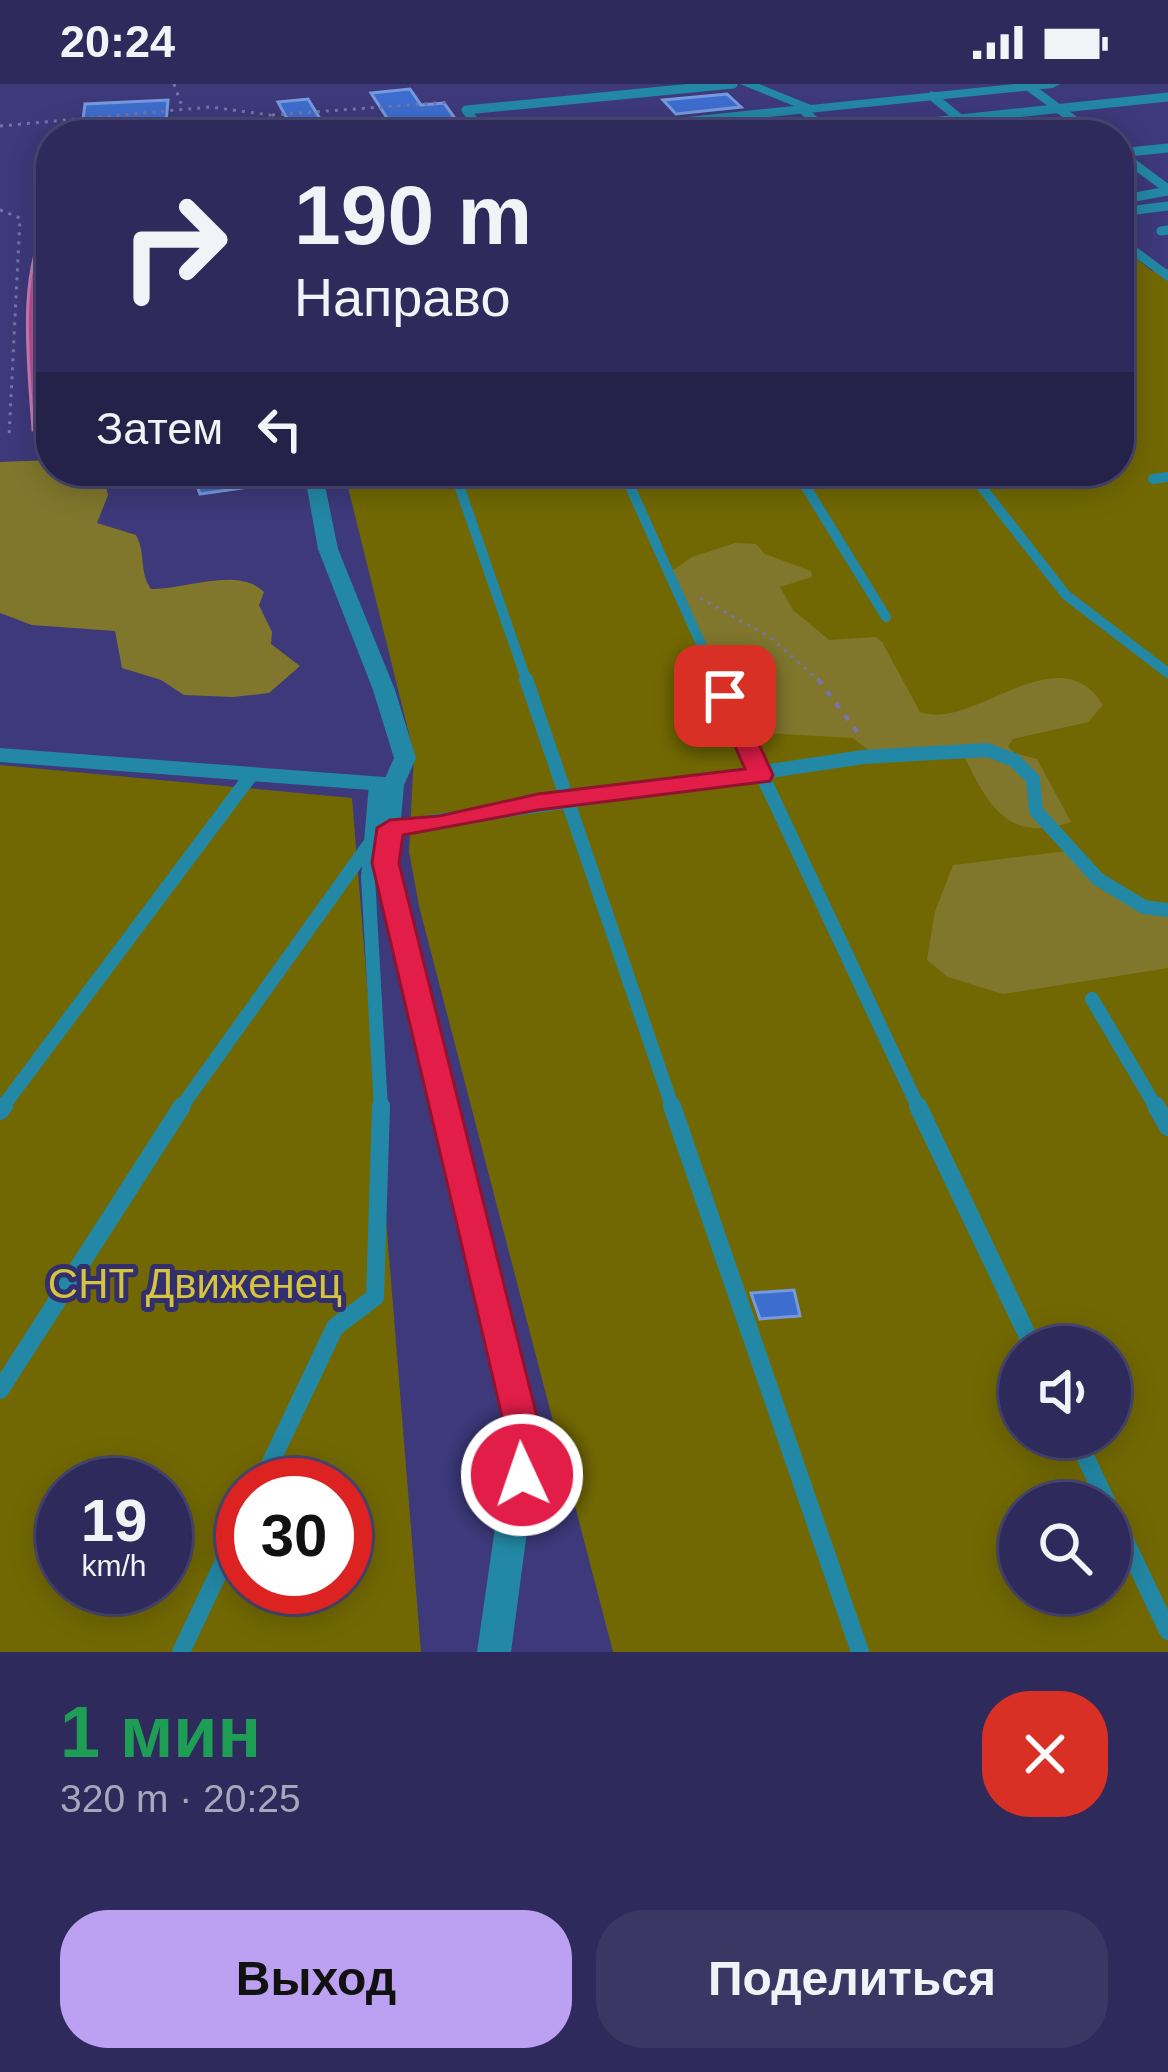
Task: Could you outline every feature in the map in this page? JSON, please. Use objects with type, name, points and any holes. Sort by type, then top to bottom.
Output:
[{"type":"street","points":[[746,84],[808,109]]},
{"type":"street","points":[[742,116],[758,104],[746,84]]},
{"type":"street","points":[[702,120],[1053,84]]},
{"type":"street","points":[[314,486],[334,579],[377,672],[405,758],[384,784],[381,835],[520,1421],[522,1475],[496,1598],[494,1652]]},
{"type":"lane","points":[[466,110],[733,84]]},
{"type":"lane","points":[[1028,86],[1074,120]]},
{"type":"lane","points":[[932,96],[960,119]]},
{"type":"lane","points":[[951,120],[1168,97]]},
{"type":"lane","points":[[808,109],[817,120]]},
{"type":"lane","points":[[466,110],[474,120]]},
{"type":"lane","points":[[1134,152],[1168,148]]},
{"type":"lane","points":[[1134,165],[1168,190]]},
{"type":"lane","points":[[1134,197],[1168,190]]},
{"type":"lane","points":[[1136,210],[1168,206]]},
{"type":"lane","points":[[1134,251],[1168,276]]},
{"type":"lane","points":[[1153,478],[1168,477]]},
{"type":"lane","points":[[459,486],[860,1652]]},
{"type":"lane","points":[[630,486],[760,775],[1023,1326]]},
{"type":"lane","points":[[805,486],[886,617]]},
{"type":"lane","points":[[982,486],[1066,595],[1168,673]]},
{"type":"lane","points":[[0,1390],[175,1116],[381,835],[566,799],[848,759],[987,750],[1014,760],[1033,779],[1036,811],[1098,879],[1144,907],[1168,910]]},
{"type":"lane","points":[[0,755],[384,784]]},
{"type":"lane","points":[[0,1111],[252,774]]},
{"type":"lane","points":[[273,1458],[335,1328],[376,1297],[382,1089],[368,877],[381,835]]},
{"type":"lane","points":[[1092,999],[1168,1127]]},
{"type":"lane","points":[[1131,1554],[1168,1631]]},
{"type":"lane","points":[[181,1652],[216,1578]]},
{"type":"path","points":[[174,84],[183,109]]},
{"type":"path","points":[[65,120],[183,109],[238,109],[270,116],[433,100],[456,103],[466,110]]},
{"type":"path","points":[[270,116],[273,120]]},
{"type":"path","points":[[0,126],[36,123]]},
{"type":"path","points":[[0,210],[20,218],[9,437]]},
{"type":"path","points":[[671,578],[745,620],[814,674],[853,720],[864,742],[848,759]]},
{"type":"green space","points":[[1134,257],[1152,271],[1168,269],[1168,1652],[613,1652],[419,906],[409,851],[414,754],[348,486],[1134,486]]},
{"type":"green space","name":"СНТ Движенец","points":[[0,765],[352,798],[421,1652],[0,1652]]},
{"type":"shaded area","points":[[36,252],[36,430],[27,319]]},
{"type":"shaded area","points":[[36,461],[36,486],[106,486],[108,495],[97,523],[136,535],[151,589],[225,580],[253,584],[264,592],[259,605],[272,632],[271,644],[300,666],[269,693],[184,695],[161,680],[122,668],[115,631],[32,625],[0,613],[0,462]]},
{"type":"shaded area","points":[[735,543],[756,544],[765,554],[811,571],[812,577],[780,587],[793,610],[829,640],[876,637],[920,712],[965,709],[1039,680],[1063,678],[1084,685],[1103,705],[1088,722],[1013,739],[1008,746],[1014,753],[1037,759],[1071,822],[1048,828],[1013,822],[989,800],[960,748],[872,753],[853,738],[748,732],[672,571],[692,557]]},
{"type":"shaded area","points":[[1067,851],[1091,879],[1168,915],[1168,968],[1003,994],[948,977],[927,960],[935,912],[953,865]]},
{"type":"building","points":[[410,89],[421,105],[444,103],[456,120],[388,120],[371,93]]},
{"type":"building","points":[[727,94],[741,107],[676,114],[663,100]]},
{"type":"building","points":[[308,99],[321,120],[288,120],[278,102]]},
{"type":"building","points":[[168,100],[166,120],[83,120],[85,104]]},
{"type":"building","points":[[197,486],[256,486],[200,494]]},
{"type":"building","points":[[794,1290],[800,1316],[760,1319],[751,1293]]},
{"type":"route","points":[[522,1475],[520,1421],[386,863],[390,828],[439,824],[538,802],[760,775],[725,696]]}]
